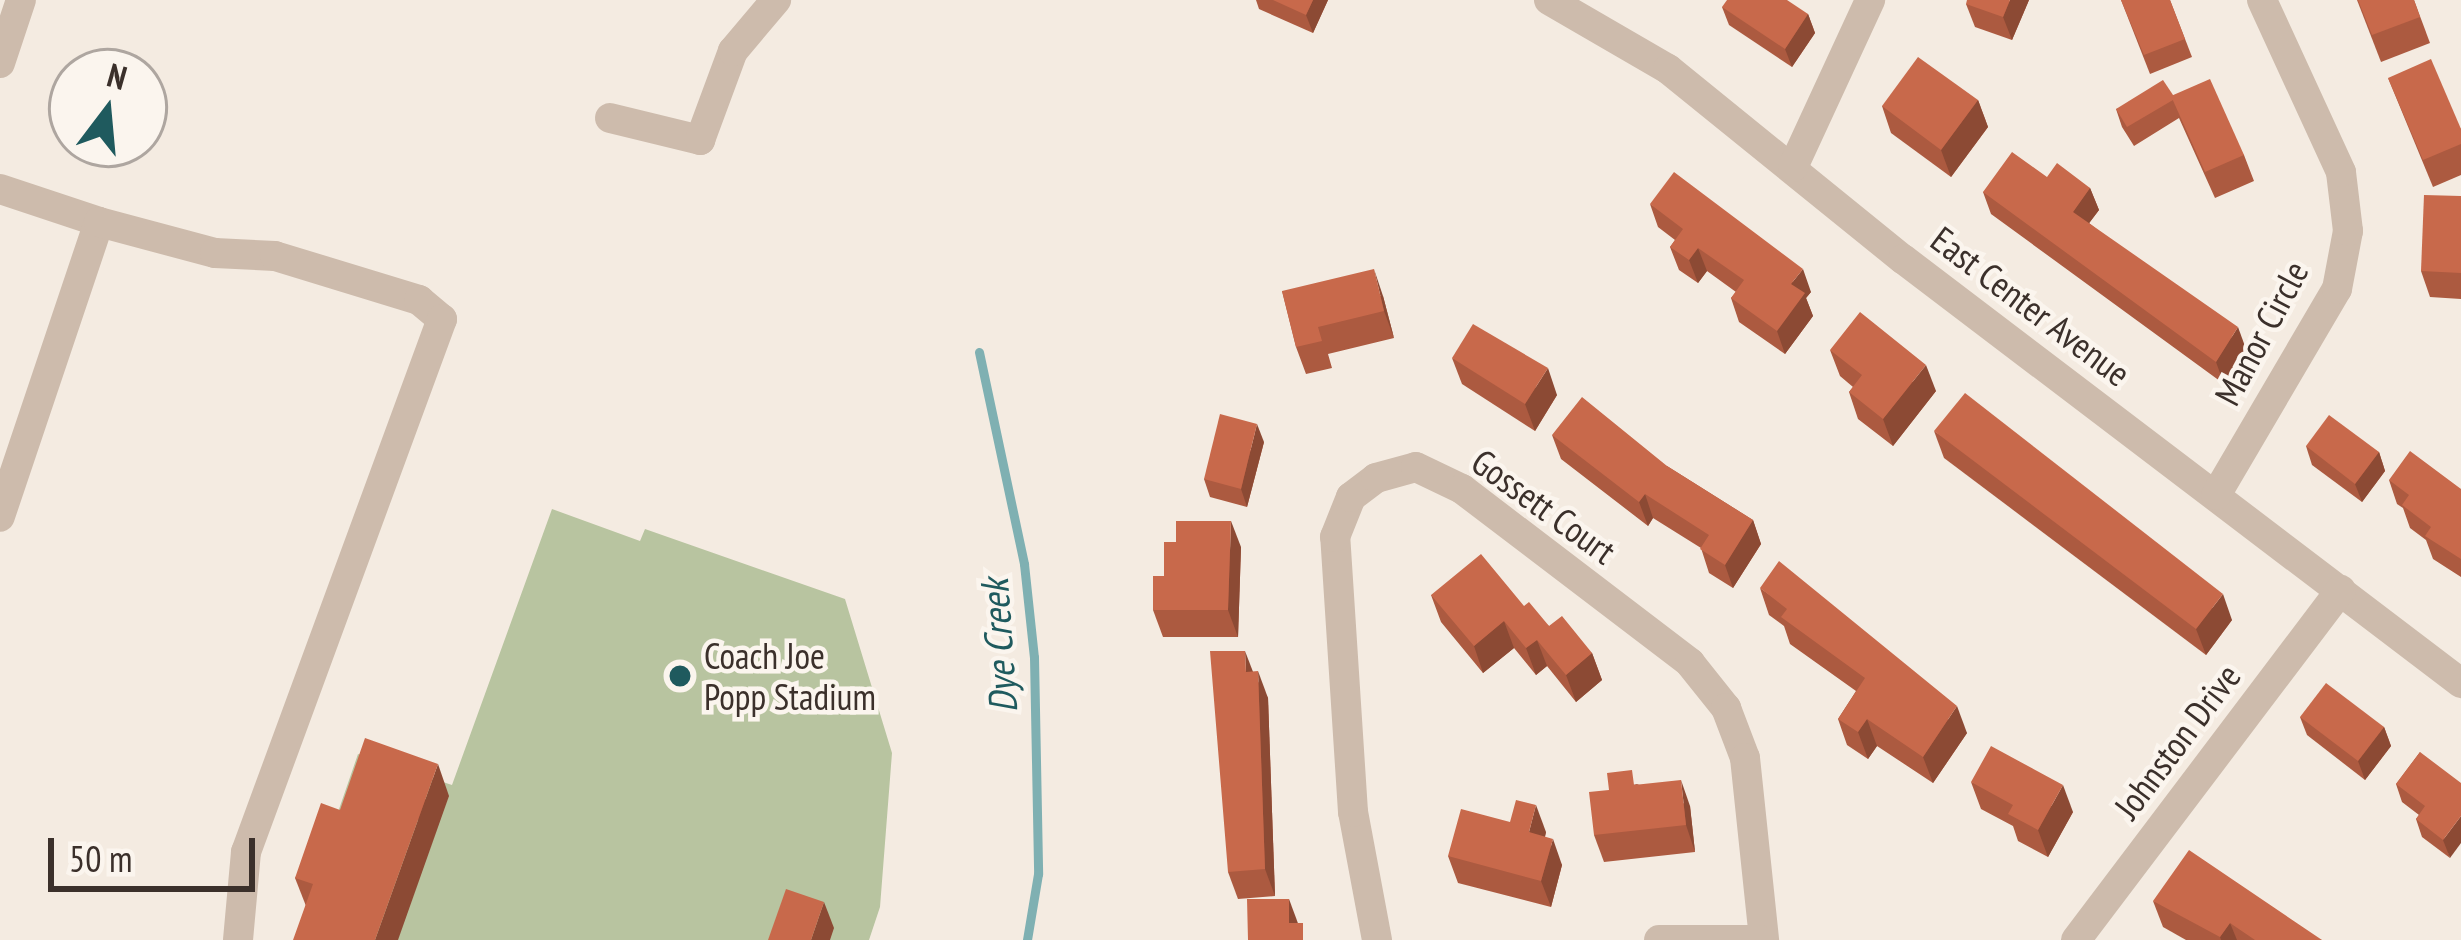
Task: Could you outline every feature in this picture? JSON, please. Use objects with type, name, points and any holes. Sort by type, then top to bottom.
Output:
[{"type":"street","points":[[0,63],[21,0]]},
{"type":"street","points":[[610,118],[700,140],[733,51],[776,0]]},
{"type":"street","name":"East Center Avenue","points":[[1549,0],[1668,69],[2461,683]]},
{"type":"street","points":[[1793,167],[1870,0]]},
{"type":"street","name":"Manor Circle","points":[[2216,495],[2336,289],[2348,231],[2341,172],[2263,0]]},
{"type":"street","points":[[0,189],[215,253],[275,256],[419,300],[442,319],[246,852],[238,940]]},
{"type":"street","points":[[0,517],[99,221]]},
{"type":"street","name":"Gossett Court","points":[[1377,940],[1353,812],[1335,537],[1351,497],[1376,478],[1416,467],[1462,489],[1690,663],[1726,708],[1745,758],[1762,940]]},
{"type":"street","name":"Johnston Drive","points":[[2076,940],[2341,590]]},
{"type":"street","points":[[1659,940],[1762,940]]},
{"type":"green space","name":"Coach Joe Popp Stadium","points":[[552,509],[640,541],[645,529],[845,599],[892,753],[880,907],[869,940],[294,940],[358,754],[452,785]]},
{"type":"building","points":[[1273,0],[1313,0],[1306,15]]},
{"type":"building","points":[[1727,0],[1787,0],[1808,14],[1785,49],[1722,7]]},
{"type":"building","points":[[1967,0],[2010,0],[2003,17],[1966,4]]},
{"type":"building","points":[[2121,0],[2170,0],[2185,39],[2144,55]]},
{"type":"building","points":[[2358,0],[2414,0],[2420,17],[2372,35]]},
{"type":"building","points":[[1918,57],[1978,100],[1941,150],[1882,106]]},
{"type":"building","points":[[2431,59],[2461,129],[2461,144],[2423,160],[2388,78]]},
{"type":"building","points":[[2210,79],[2244,155],[2205,172],[2171,96]]},
{"type":"building","points":[[2163,80],[2173,100],[2127,127],[2116,109]]},
{"type":"building","points":[[2012,152],[2047,177],[2057,163],[2090,188],[2073,212],[2238,327],[2216,362],[1983,192]]},
{"type":"building","points":[[1674,172],[1803,269],[1791,284],[1805,293],[1777,331],[1731,298],[1744,280],[1698,248],[1689,260],[1670,247],[1683,229],[1650,204]]},
{"type":"building","points":[[2424,195],[2461,196],[2461,273],[2421,271]]},
{"type":"building","points":[[1374,269],[1384,311],[1318,327],[1322,341],[1296,347],[1282,291]]},
{"type":"building","points":[[1860,312],[1926,365],[1883,419],[1849,392],[1862,375],[1830,350]]},
{"type":"building","points":[[1473,324],[1548,368],[1525,404],[1452,358]]},
{"type":"building","points":[[1965,393],[2223,594],[2196,629],[1934,431]]},
{"type":"building","points":[[1582,397],[1667,466],[1753,520],[1725,565],[1700,549],[1709,535],[1645,494],[1639,502],[1552,435]]},
{"type":"building","points":[[1220,414],[1257,424],[1241,489],[1204,479]]},
{"type":"building","points":[[2329,415],[2379,452],[2355,484],[2306,446]]},
{"type":"building","points":[[2410,451],[2461,489],[2461,559],[2425,536],[2431,527],[2402,505],[2409,495],[2389,480]]},
{"type":"building","points":[[1176,521],[1231,521],[1228,610],[1153,610],[1153,576],[1164,576],[1164,542],[1176,542]]},
{"type":"building","points":[[1481,554],[1524,606],[1529,602],[1549,626],[1562,616],[1592,653],[1566,675],[1537,640],[1526,648],[1504,621],[1474,646],[1431,595]]},
{"type":"building","points":[[1779,561],[1957,706],[1923,757],[1867,719],[1858,732],[1838,719],[1865,678],[1781,617],[1787,609],[1760,588]]},
{"type":"building","points":[[1210,651],[1245,651],[1246,672],[1258,671],[1265,869],[1228,872]]},
{"type":"building","points":[[2326,683],[2384,727],[2358,761],[2300,717]]},
{"type":"building","points":[[365,738],[438,764],[375,940],[293,940],[313,884],[295,878],[321,803],[340,810]]},
{"type":"building","points":[[1991,746],[2063,785],[2038,830],[2008,814],[2013,805],[1971,782]]},
{"type":"building","points":[[2420,752],[2461,783],[2461,816],[2443,840],[2416,819],[2425,806],[2396,784]]},
{"type":"building","points":[[1632,770],[1634,785],[1681,780],[1686,825],[1594,835],[1589,792],[1609,790],[1607,773]]},
{"type":"building","points":[[1516,800],[1536,805],[1529,832],[1553,839],[1541,881],[1448,856],[1461,809],[1510,822]]},
{"type":"building","points":[[2189,850],[2322,940],[2255,940],[2230,923],[2220,937],[2153,901]]},
{"type":"building","points":[[786,889],[824,902],[811,940],[768,940]]},
{"type":"building","points":[[1247,899],[1289,899],[1289,923],[1303,923],[1303,940],[1248,940]]},
{"type":"waterway","name":"Dye Creek","points":[[979,352],[1024,564],[1034,657],[1038,874],[1027,940]]},
{"type":"place","name":"Coach Joe Popp Stadium","points":[[680,676]]}]
